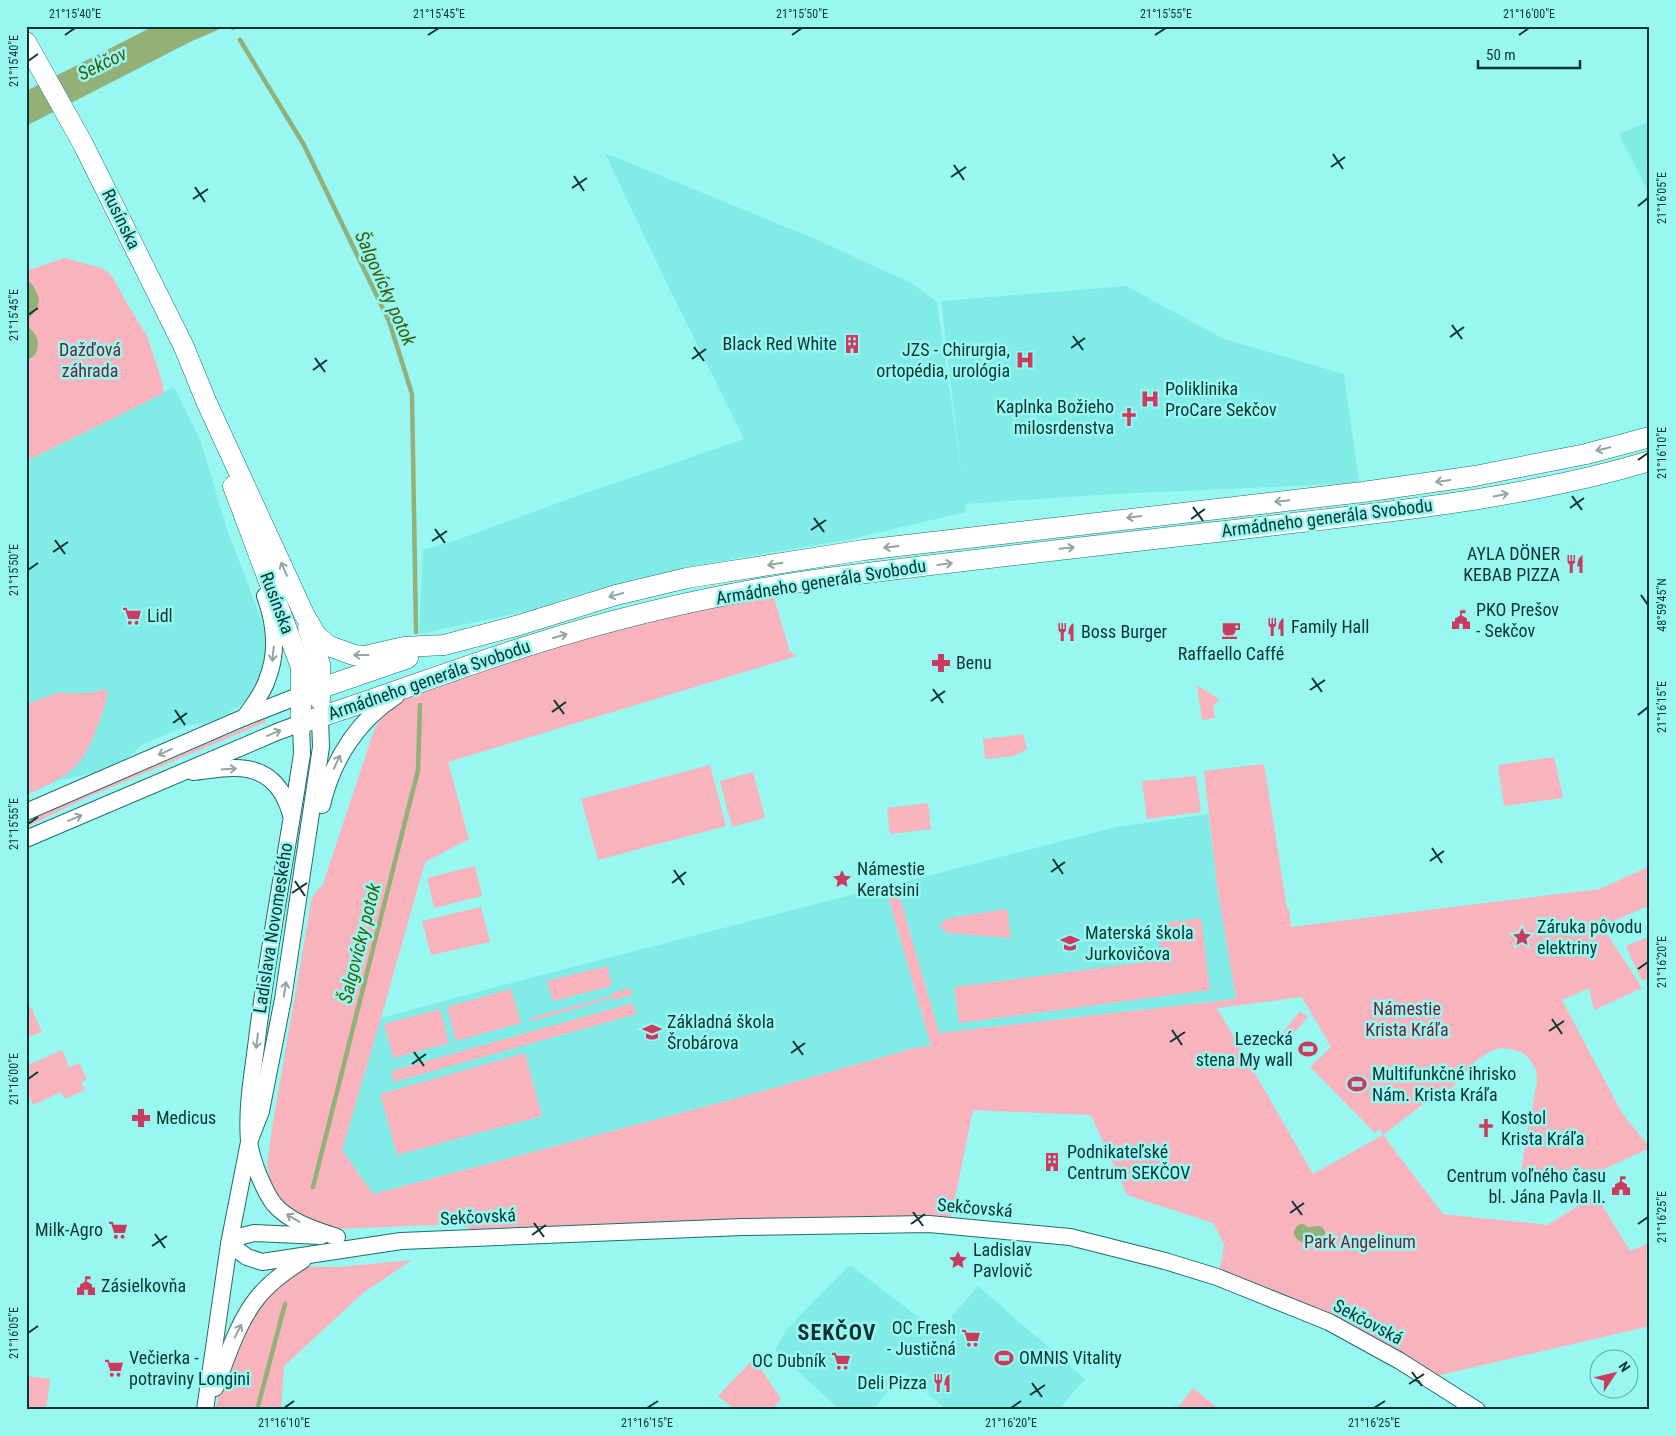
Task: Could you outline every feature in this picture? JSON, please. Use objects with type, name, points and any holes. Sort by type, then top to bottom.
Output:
[{"type":"main road","name":"Rusínska","points":[[27,43],[83,144],[184,348],[206,401],[304,614]]},
{"type":"main road","name":"Rusínska","points":[[206,401],[234,489],[301,667],[301,723]]},
{"type":"main road","name":"Armádneho generála Svobodu","points":[[304,614],[316,635],[330,646],[354,655],[365,656],[404,647],[444,645],[516,626],[616,595],[686,578],[864,550],[1364,492],[1465,478],[1586,454],[1650,436]]},
{"type":"main road","name":"Armádneho generála Svobodu","points":[[301,723],[534,644],[655,609],[827,578],[1361,515],[1480,499],[1590,477],[1650,460]]},
{"type":"main road","points":[[304,614],[320,664],[320,717]]},
{"type":"main road","points":[[301,696],[444,645]]},
{"type":"street","points":[[234,489],[237,523],[271,612],[275,653],[267,682],[245,717]]},
{"type":"street","points":[[300,892],[327,784],[341,753],[381,705],[414,684]]},
{"type":"street","name":"Armádneho generála Svobodu","points":[[26,812],[245,717],[301,696]]},
{"type":"street","name":"Ladislava Novomeského","points":[[207,1410],[229,1244],[249,1142],[261,1111],[283,999],[320,747],[320,717]]},
{"type":"street","name":"Armádneho generála Svobodu","points":[[26,839],[301,723]]},
{"type":"street","name":"Ladislava Novomeského","points":[[249,1142],[248,1107],[262,996],[302,754],[301,723]]},
{"type":"street","points":[[180,773],[231,768],[248,770],[264,775],[279,787],[287,801],[292,820]]},
{"type":"street","name":"Sekčovská","points":[[249,1142],[264,1186],[275,1204],[285,1214],[299,1222],[343,1237]]},
{"type":"street","name":"Sekčovská","points":[[401,1241],[262,1262],[247,1257],[229,1244],[242,1236],[254,1233],[401,1241],[732,1227],[929,1224],[1070,1237],[1165,1261],[1217,1277],[1329,1322],[1400,1361],[1477,1410]]},
{"type":"street","points":[[207,1410],[237,1332],[258,1297],[286,1270],[312,1255]]},
{"type":"shaded area","points":[[1650,121],[1650,195],[1619,134]]},
{"type":"shaded area","points":[[605,153],[818,240],[913,284],[937,302],[962,477],[941,301],[1126,286],[1224,339],[1344,374],[1359,483],[1115,494],[965,504],[966,512],[851,539],[733,559],[660,575],[577,595],[538,609],[419,634],[423,550],[454,541],[566,500],[744,439]]},
{"type":"shaded area","points":[[174,387],[201,442],[227,529],[264,627],[267,638],[262,675],[251,695],[241,705],[214,721],[190,725],[176,730],[142,745],[125,760],[98,772],[57,781],[26,795],[26,459],[27,461]]},
{"type":"shaded area","name":"Materská škola Jurkovičova","points":[[1208,814],[1217,886],[1236,999],[939,1033],[896,884],[1116,827]]},
{"type":"shaded area","name":"Základná škola Šrobárova","points":[[885,886],[931,1046],[914,1048],[745,1096],[373,1194],[342,1150],[381,1018]]},
{"type":"shaded area","points":[[850,1265],[938,1332],[978,1286],[1085,1379],[1058,1410],[947,1410],[903,1373],[873,1410],[840,1410],[775,1350],[787,1329]]},
{"type":"green space","name":"Dažďová záhrada","points":[[64,258],[98,267],[108,272],[113,278],[147,336],[162,381],[164,393],[27,461],[26,271]]},
{"type":"green space","points":[[772,591],[790,652],[797,656],[448,762],[469,839],[425,862],[342,1150],[373,1194],[745,1096],[914,1048],[931,1046],[885,886],[896,884],[939,1033],[1236,999],[1217,886],[1204,771],[1264,764],[1291,927],[1600,889],[1650,866],[1650,905],[1602,926],[1642,988],[1594,1010],[1589,988],[1562,1000],[1622,1113],[1650,1148],[1589,1176],[1590,1169],[1521,1173],[1526,1134],[1537,1081],[1536,1070],[1529,1058],[1521,1052],[1500,1048],[1489,1052],[1477,1060],[1450,1090],[1431,1098],[1383,1135],[1443,1214],[1547,1225],[1596,1195],[1630,1251],[1650,1243],[1650,1326],[1436,1376],[1217,1277],[1224,1244],[1213,1223],[1127,1195],[1091,1115],[973,1110],[950,1223],[487,1238],[460,1224],[336,1229],[291,1211],[271,1185],[267,1163],[312,897],[323,884],[372,736],[380,718],[425,681],[704,600]],"holes":[[[1302,997],[1331,1047],[1310,1067],[1375,1133],[1379,1129],[1383,1135],[1313,1174],[1217,1008]]]},
{"type":"green space","points":[[1197,685],[1219,699],[1213,707],[1215,718],[1202,720]]},
{"type":"green space","points":[[107,689],[106,701],[93,738],[80,760],[64,776],[26,795],[26,705],[56,693],[90,693]]},
{"type":"green space","points":[[265,719],[266,722],[86,798],[26,827],[26,820]]},
{"type":"green space","points":[[1023,734],[1027,749],[1014,756],[985,759],[983,739]]},
{"type":"green space","points":[[1554,757],[1563,798],[1504,806],[1498,765]]},
{"type":"green space","points":[[710,765],[726,826],[598,860],[581,799]]},
{"type":"green space","points":[[753,772],[765,818],[732,827],[720,781]]},
{"type":"green space","points":[[1196,776],[1201,812],[1147,819],[1142,781]]},
{"type":"green space","points":[[928,803],[931,829],[890,834],[887,808]]},
{"type":"green space","points":[[475,866],[482,896],[434,908],[427,878]]},
{"type":"green space","points":[[481,907],[490,942],[431,955],[422,921]]},
{"type":"green space","points":[[1007,909],[1011,938],[948,933],[941,928],[940,924],[948,918]]},
{"type":"green space","points":[[1201,918],[1210,990],[959,1023],[954,987],[1161,960],[1157,924]]},
{"type":"green space","points":[[1650,936],[1650,977],[1642,981],[1626,946]]},
{"type":"green space","points":[[607,966],[612,986],[553,1001],[547,981]]},
{"type":"green space","points":[[630,988],[632,995],[614,1000],[613,998],[531,1021],[530,1018],[612,996],[612,993]]},
{"type":"green space","points":[[511,989],[521,1023],[456,1041],[447,1007]]},
{"type":"green space","points":[[633,1003],[636,1014],[394,1082],[391,1071]]},
{"type":"green space","points":[[31,1007],[42,1032],[26,1038],[26,1009]]},
{"type":"green space","points":[[440,1009],[449,1043],[393,1058],[384,1024]]},
{"type":"green space","points":[[1300,1011],[1308,1017],[1290,1038],[1283,1032]]},
{"type":"green space","points":[[62,1050],[69,1067],[79,1063],[87,1079],[81,1082],[85,1090],[65,1099],[61,1092],[33,1105],[26,1089],[26,1066]]},
{"type":"green space","points":[[525,1053],[542,1116],[397,1155],[380,1094]]},
{"type":"green space","points":[[412,1260],[363,1293],[284,1366],[281,1410],[215,1410],[225,1374],[253,1311],[295,1266],[339,1267]]},
{"type":"green space","points":[[754,1358],[781,1399],[772,1410],[736,1410],[718,1396]]},
{"type":"green space","points":[[26,1376],[50,1379],[46,1410],[26,1410]]},
{"type":"green space","points":[[1193,1388],[1220,1410],[1176,1410]]},
{"type":"water","name":"Sekčov","points":[[154,26],[227,26],[192,41],[26,126],[26,91]]},
{"type":"water","points":[[26,282],[31,283],[35,289],[39,303],[35,312],[26,321]]},
{"type":"water","points":[[26,324],[36,336],[38,342],[36,353],[29,359],[26,358]]},
{"type":"waterway","name":"Šalgovícky potok","points":[[240,40],[304,145],[389,321],[412,394],[416,632]]},
{"type":"waterway","name":"Šalgovícky potok","points":[[313,1187],[418,770],[420,705]]},
{"type":"waterway","points":[[1302,1231],[1303,1235],[1318,1233]]},
{"type":"waterway","name":"Šalgovícky potok","points":[[257,1410],[285,1304]]},
{"type":"place","name":"Black Red White","points":[[852,344]]},
{"type":"place","name":"JZS - Chirurgia, ortopédia, urológia","points":[[1025,360]]},
{"type":"place","name":"Poliklinika ProCare Sekčov","points":[[1150,399]]},
{"type":"place","name":"Kaplnka Božieho milosrdenstva","points":[[1129,417]]},
{"type":"place","name":"AYLA DÖNER KEBAB PIZZA","points":[[1575,564]]},
{"type":"place","name":"Lidl","points":[[132,616]]},
{"type":"place","name":"PKO Prešov - Sekčov","points":[[1461,620]]},
{"type":"place","name":"Family Hall","points":[[1276,627]]},
{"type":"place","name":"Raffaello Caffé","points":[[1231,630]]},
{"type":"place","name":"Boss Burger","points":[[1066,632]]},
{"type":"place","name":"Benu","points":[[941,663]]},
{"type":"place","name":"Námestie Keratsini","points":[[842,879]]},
{"type":"place","name":"Záruka pôvodu elektriny","points":[[1522,937]]},
{"type":"place","name":"Materská škola Jurkovičova","points":[[1070,943]]},
{"type":"place","name":"Základná škola Šrobárova","points":[[652,1032]]},
{"type":"place","name":"Lezecká stena My wall","points":[[1308,1049]]},
{"type":"place","name":"Multifunkčné ihrisko Nám. Krista Kráľa","points":[[1357,1084]]},
{"type":"place","name":"Medicus","points":[[141,1118]]},
{"type":"place","name":"Kostol Krista Kráľa","points":[[1486,1128]]},
{"type":"place","name":"Podnikateľské Centrum SEKČOV","points":[[1052,1162]]},
{"type":"place","name":"Centrum voľného času bl. Jána Pavla II.","points":[[1621,1186]]},
{"type":"place","name":"Milk-Agro","points":[[118,1230]]},
{"type":"place","name":"Ladislav Pavlovič","points":[[958,1260]]},
{"type":"place","name":"Zásielkovňa","points":[[86,1286]]},
{"type":"place","name":"OC Fresh - Justičná","points":[[971,1338]]},
{"type":"place","name":"OMNIS Vitality","points":[[1004,1358]]},
{"type":"place","name":"OC Dubník","points":[[841,1361]]},
{"type":"place","name":"Večierka - potraviny Longini","points":[[114,1368]]},
{"type":"place","name":"Deli Pizza","points":[[942,1383]]},
{"type":"district","name":"SEKČOV","points":[[837,1332]]},
{"type":"park label","name":"Námestie Krista Kráľa","points":[[1407,1019]]},
{"type":"park label","name":"Park Angelinum","points":[[1360,1242]]}]
